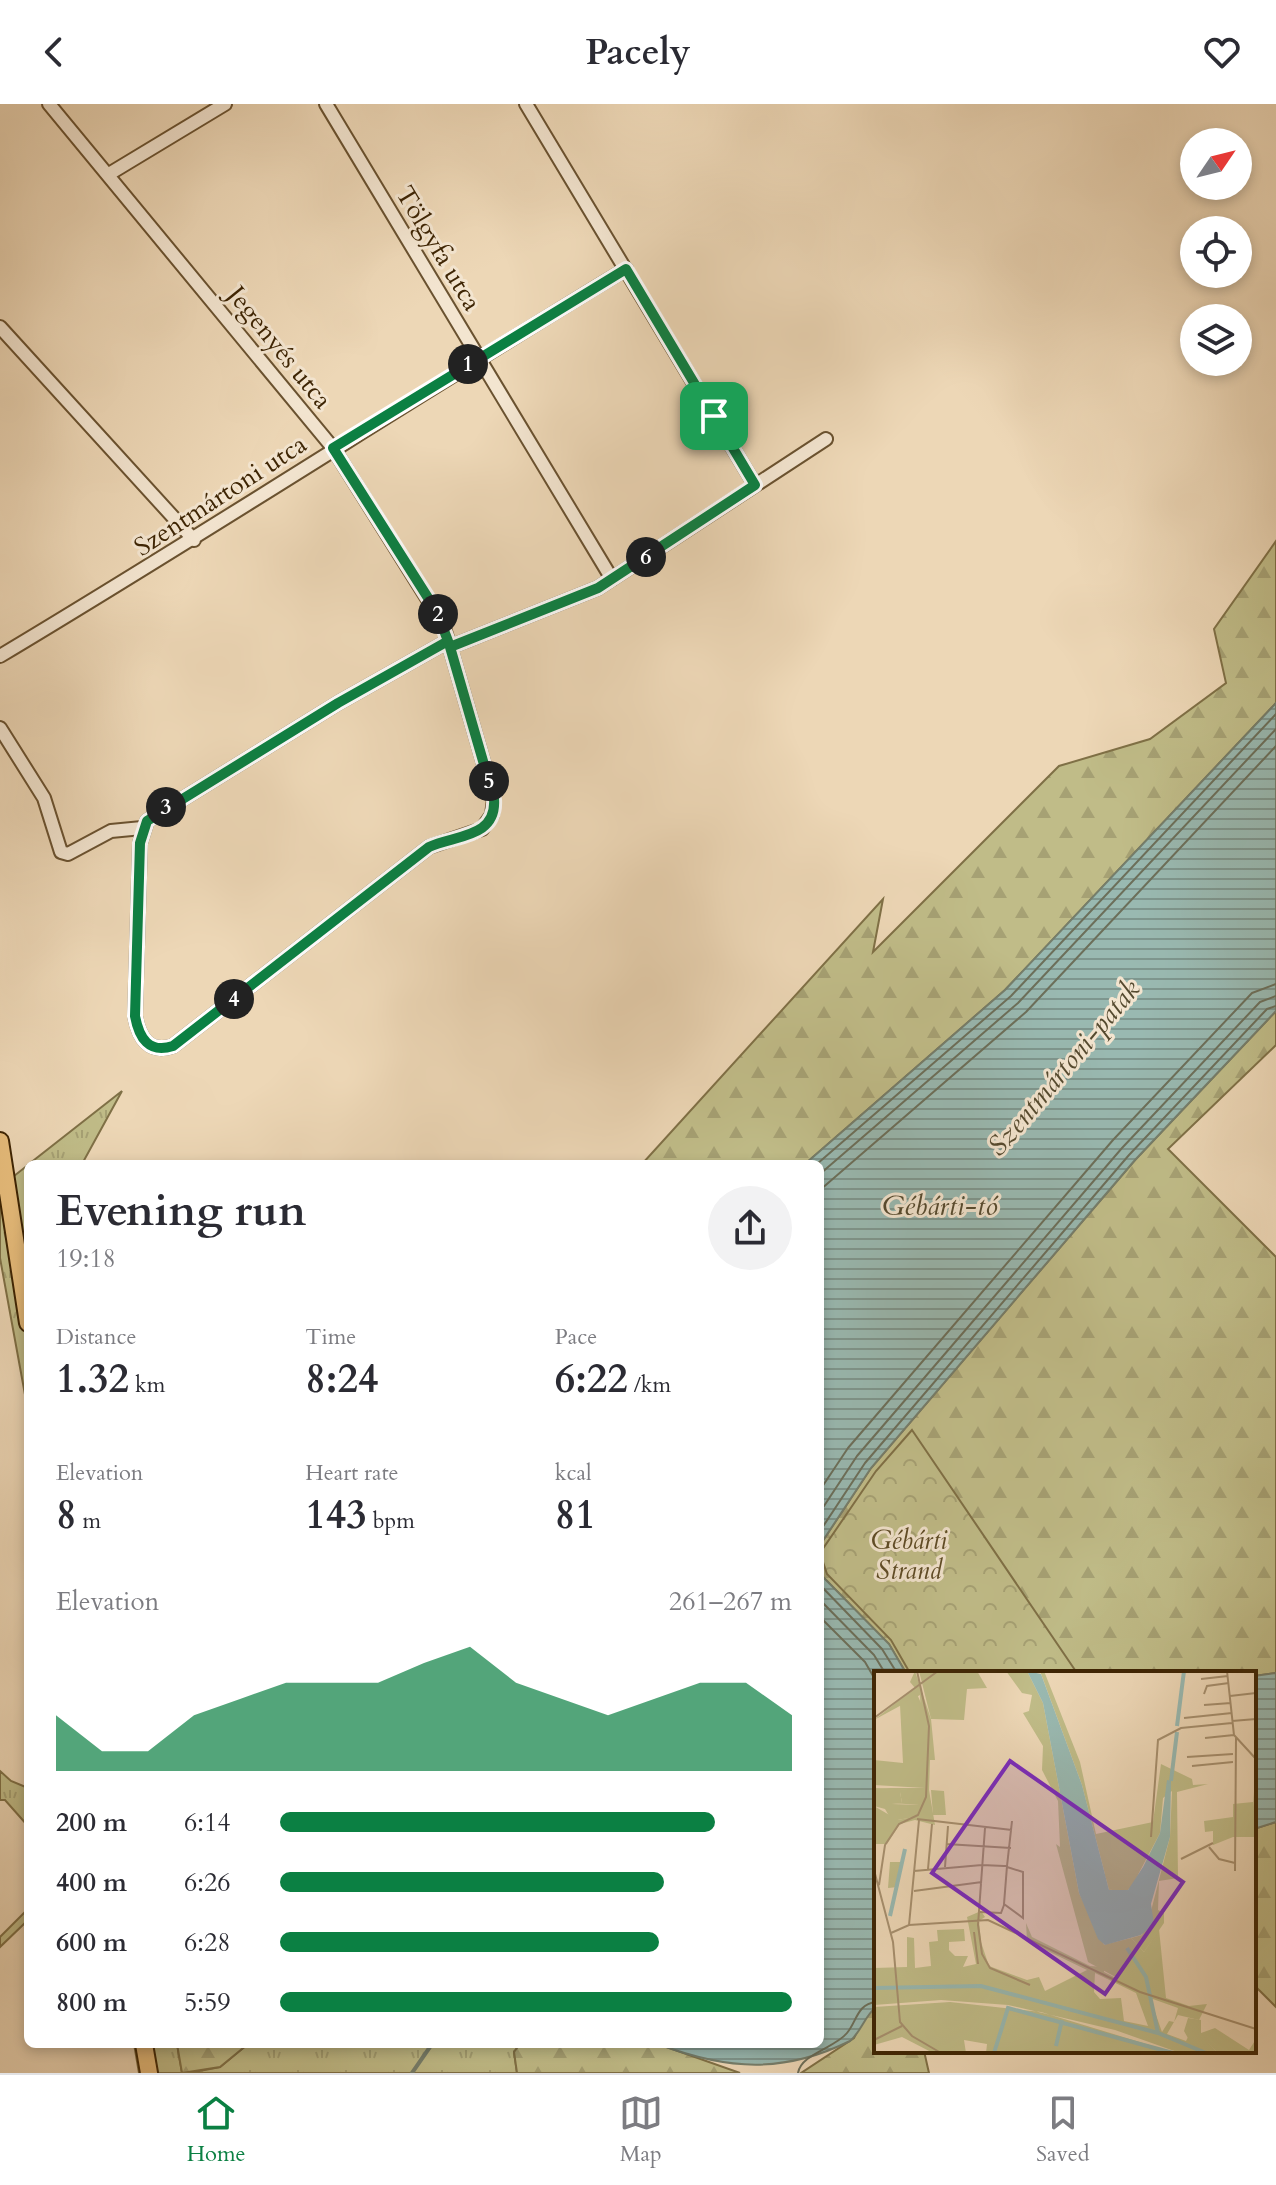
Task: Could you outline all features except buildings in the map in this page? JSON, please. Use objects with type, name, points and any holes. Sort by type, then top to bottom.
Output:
[{"type":"main road","points":[[0,1141],[24,1297]]},
{"type":"main road","points":[[145,2048],[149,2073]]},
{"type":"street","name":"Jegenyés utca","points":[[49,104],[333,448],[437,612],[494,799],[489,823],[477,832],[429,847],[181,1041],[167,1048],[151,1047],[140,1034],[135,1016],[142,828]]},
{"type":"street","points":[[109,174],[225,104]]},
{"type":"street","name":"Tölgyfa utca","points":[[326,104],[612,579]]},
{"type":"street","points":[[526,104],[755,485]]},
{"type":"street","name":"Szentmártoni utca","points":[[0,656],[194,540],[333,448],[626,269]]},
{"type":"street","points":[[0,327],[194,540]]},
{"type":"street","points":[[0,728],[44,798],[61,852],[68,854],[111,831],[142,828],[159,811],[449,644],[612,579],[826,439]]},
{"type":"green space","points":[[1276,541],[1276,703],[1005,990],[810,1160],[646,1160],[883,899],[873,952],[1059,766],[1150,739],[1226,683],[1214,629]]},
{"type":"green space","points":[[1276,1011],[1276,1045],[1168,1149],[1276,1257],[1276,1673],[1256,1676],[1256,1671],[905,1671],[889,1644],[824,1578],[824,1539],[871,1468],[1135,1160]]},
{"type":"green space","points":[[122,1091],[84,1160],[34,1160]]},
{"type":"green space","points":[[24,1168],[24,1389],[0,1258],[0,1187]]},
{"type":"green space","name":"Gébárti Strand","points":[[912,1430],[1076,1671],[909,1671],[891,1640],[827,1574],[824,1565],[824,1547],[876,1471]]},
{"type":"green space","points":[[0,1771],[11,1781],[24,1786],[24,1821],[5,1800],[0,1800]]},
{"type":"green space","points":[[1276,1822],[1276,2007],[1256,1987],[1256,1828]]},
{"type":"green space","points":[[24,1913],[24,1924],[0,1947],[0,1937]]},
{"type":"green space","points":[[874,2009],[874,2053],[924,2053],[929,2073],[801,2073],[854,2038],[864,2017]]},
{"type":"green space","points":[[135,2048],[178,2048],[182,2073],[139,2073]]},
{"type":"green space","points":[[178,2048],[243,2048],[220,2067],[182,2073]]},
{"type":"green space","points":[[243,2048],[517,2048],[514,2052],[517,2073],[189,2073],[220,2067]]},
{"type":"green space","points":[[517,2048],[669,2048],[740,2073],[517,2073],[514,2052]]},
{"type":"water","name":"Gébárti-tó","points":[[1276,703],[1276,1011],[1135,1160],[871,1468],[824,1539],[824,1160],[810,1160],[1005,990]]},
{"type":"water","points":[[824,1578],[889,1644],[905,1671],[874,1671],[874,2009],[850,2041],[803,2059],[756,2065],[670,2048],[824,2048]]},
{"type":"water","points":[[1276,1673],[1276,1822],[1256,1828],[1256,1676]]},
{"type":"waterway","name":"Szentmártoni-patak","points":[[412,2073],[429,2048]]},
{"type":"route","points":[[626,269],[714,416],[755,485],[598,588],[450,647],[494,799],[489,823],[477,832],[429,847],[181,1041],[160,1049],[147,1045],[137,1028],[135,1016],[140,843],[142,828],[147,821],[338,703],[448,641],[437,612],[333,448],[626,269]]}]
